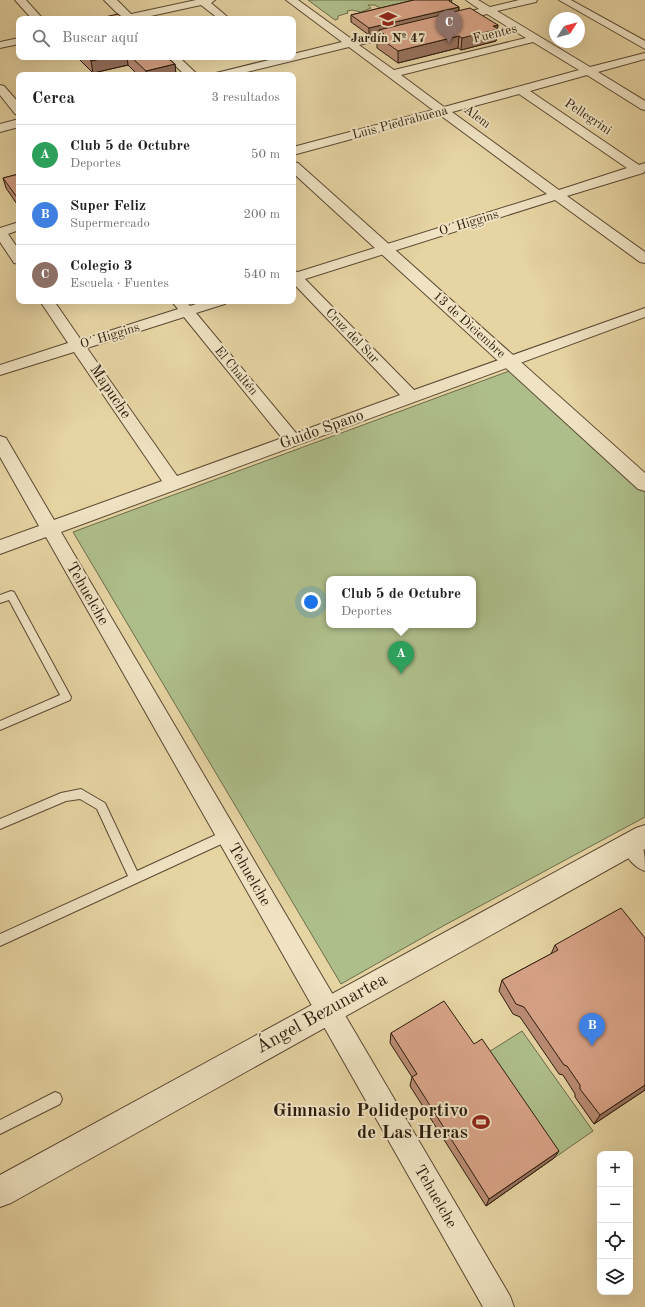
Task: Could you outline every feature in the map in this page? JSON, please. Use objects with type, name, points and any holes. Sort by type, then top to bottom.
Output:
[{"type":"street","points":[[20,0],[35,16]]},
{"type":"street","points":[[110,0],[124,16]]},
{"type":"street","name":"Alem","points":[[291,0],[645,259]]},
{"type":"street","points":[[471,0],[645,106]]},
{"type":"street","points":[[442,22],[532,0]]},
{"type":"street","points":[[564,0],[645,46]]},
{"type":"street","points":[[140,16],[207,1],[222,16]]},
{"type":"street","points":[[296,55],[351,44],[412,29]]},
{"type":"street","name":"Fuentes","points":[[393,74],[534,38]]},
{"type":"street","points":[[0,46],[16,42]]},
{"type":"street","name":"Luis Piedrabuena","points":[[296,150],[645,56]]},
{"type":"street","points":[[175,60],[189,72]]},
{"type":"street","points":[[230,72],[271,60]]},
{"type":"street","points":[[0,88],[16,107]]},
{"type":"street","name":"Pellegrini","points":[[521,90],[642,168]]},
{"type":"street","points":[[0,128],[16,125]]},
{"type":"street","name":"O´ Higgins","points":[[296,276],[642,168]]},
{"type":"street","name":"13 de Diciembre","points":[[296,169],[645,484]]},
{"type":"street","points":[[16,227],[0,232],[16,256]]},
{"type":"street","name":"Cruz del Sur","points":[[296,279],[411,397]]},
{"type":"street","name":"Mapuche","points":[[49,304],[173,484]]},
{"type":"street","name":"O´ Higgins","points":[[0,370],[78,346],[183,306],[198,304]]},
{"type":"street","name":"El Chaltén","points":[[183,306],[293,440]]},
{"type":"street","name":"Guido Spano","points":[[0,547],[645,312]]},
{"type":"street","name":"Tehuelche","points":[[0,442],[499,1307]]},
{"type":"street","name":"Ángel Bezunartea","points":[[0,1192],[328,1011],[640,847]]},
{"type":"lane","points":[[0,599],[11,595],[66,697],[0,726]]},
{"type":"lane","points":[[0,824],[65,796],[81,794],[101,806],[134,877]]},
{"type":"lane","points":[[0,940],[134,877],[226,836]]},
{"type":"lane","points":[[0,1127],[55,1099]]},
{"type":"green space","points":[[308,0],[418,0],[381,9],[375,5],[368,5],[371,8],[361,12],[352,10],[347,11],[348,13],[338,16],[338,19],[335,20]]},
{"type":"green space","points":[[512,370],[645,491],[645,817],[443,926],[341,984],[73,532]]},
{"type":"green space","points":[[522,1031],[593,1131],[554,1158],[484,1055]]},
{"type":"building","points":[[414,0],[449,0],[459,7],[369,28],[351,15]]},
{"type":"building","points":[[470,8],[498,25],[493,26],[498,29],[462,38],[459,36],[398,51],[377,36],[384,34],[379,30]]},
{"type":"building","points":[[118,14],[120,16],[109,16]]},
{"type":"building","points":[[134,60],[170,60],[175,64],[146,71]]},
{"type":"building","points":[[16,175],[16,196],[3,178]]},
{"type":"building","points":[[621,908],[645,938],[645,1085],[600,1115],[580,1089],[580,1085],[567,1066],[564,1065],[524,1007],[516,1004],[502,980],[558,950],[555,945]]},
{"type":"building","name":"Gimnasio Polideportivo de Las Heras","points":[[444,1001],[474,1044],[482,1039],[559,1151],[489,1199],[412,1077],[417,1074],[391,1033]]},
{"type":"place","name":"Jardín Nº 47","points":[[388,19]]},
{"type":"place","name":"Colegio 3","points":[[449,43]]},
{"type":"place","name":"Club 5 de Octubre","points":[[401,674]]},
{"type":"place","name":"Super Feliz","points":[[592,1046]]},
{"type":"place","name":"Gimnasio Polideportivo de Las Heras","points":[[481,1122]]}]
